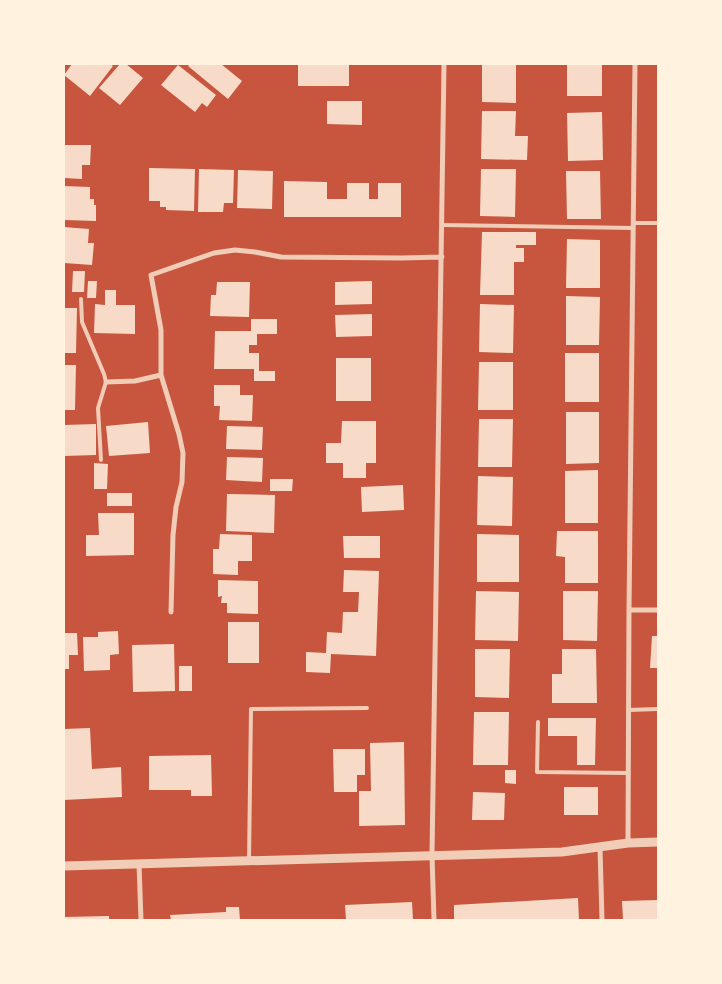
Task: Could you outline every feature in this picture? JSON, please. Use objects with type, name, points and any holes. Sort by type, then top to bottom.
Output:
[{"type":"street","points":[[434,920],[432,855],[444,64]]},
{"type":"street","points":[[628,843],[635,64]]},
{"type":"street","points":[[171,612],[173,535],[176,507],[182,482],[183,453],[161,375],[161,330],[150,275],[214,253],[235,250],[281,257],[442,257]]},
{"type":"street","points":[[106,382],[136,381],[161,375]]},
{"type":"street","points":[[629,610],[658,610]]},
{"type":"street","points":[[64,866],[562,852],[628,843],[658,842]]},
{"type":"street","points":[[600,848],[602,920]]},
{"type":"street","points":[[139,864],[141,920]]},
{"type":"lane","points":[[442,225],[634,226],[658,223]]},
{"type":"lane","points":[[80,299],[82,322],[102,367],[106,382],[98,408],[101,460]]},
{"type":"lane","points":[[249,860],[252,709],[367,708]]},
{"type":"lane","points":[[628,710],[658,709]]},
{"type":"lane","points":[[538,722],[537,772],[628,774]]},
{"type":"building","points":[[72,64],[110,64],[113,66],[90,96],[64,75]]},
{"type":"building","points":[[120,64],[126,64],[143,78],[120,105],[99,88]]},
{"type":"building","points":[[190,64],[221,64],[242,81],[228,99],[188,66]]},
{"type":"building","points":[[298,64],[349,64],[349,86],[298,86]]},
{"type":"building","points":[[482,64],[516,64],[516,103],[482,102]]},
{"type":"building","points":[[567,64],[602,64],[602,96],[567,96]]},
{"type":"building","points":[[178,65],[216,95],[207,107],[202,103],[195,112],[161,85]]},
{"type":"building","points":[[327,101],[362,101],[362,125],[327,124]]},
{"type":"building","points":[[482,111],[516,111],[515,136],[528,136],[527,160],[481,159]]},
{"type":"building","points":[[602,112],[603,160],[568,161],[567,113]]},
{"type":"building","points":[[65,145],[91,145],[90,165],[82,165],[82,179],[64,178]]},
{"type":"building","points":[[149,168],[195,169],[194,211],[166,210],[166,207],[160,207],[160,201],[149,201]]},
{"type":"building","points":[[199,169],[234,170],[233,203],[224,203],[223,212],[198,212]]},
{"type":"building","points":[[481,169],[516,169],[515,217],[480,216]]},
{"type":"building","points":[[238,170],[273,171],[272,209],[237,208]]},
{"type":"building","points":[[566,171],[600,171],[601,219],[567,219]]},
{"type":"building","points":[[284,181],[327,182],[327,199],[347,199],[347,183],[369,183],[369,199],[378,199],[378,183],[401,183],[401,217],[284,217]]},
{"type":"building","points":[[64,186],[90,187],[90,199],[94,199],[94,205],[96,205],[96,221],[64,220]]},
{"type":"building","points":[[64,227],[89,229],[88,243],[94,243],[92,265],[64,263]]},
{"type":"building","points":[[482,232],[536,232],[536,245],[516,245],[516,248],[524,248],[524,262],[514,262],[514,295],[480,295]]},
{"type":"building","points":[[567,239],[600,240],[600,288],[566,288]]},
{"type":"building","points":[[73,271],[85,271],[84,292],[72,292]]},
{"type":"building","points":[[88,281],[97,281],[96,298],[87,298]]},
{"type":"building","points":[[372,281],[372,304],[335,305],[335,282]]},
{"type":"building","points":[[217,282],[250,282],[249,317],[210,316],[211,295],[216,295]]},
{"type":"building","points":[[105,290],[116,290],[116,305],[135,305],[135,334],[94,333],[95,304],[105,305]]},
{"type":"building","points":[[566,296],[600,297],[599,345],[566,345]]},
{"type":"building","points":[[480,304],[514,305],[513,353],[479,352]]},
{"type":"building","points":[[64,308],[77,308],[76,353],[64,353]]},
{"type":"building","points":[[372,314],[372,336],[336,337],[335,315]]},
{"type":"building","points":[[251,319],[277,319],[277,334],[257,334],[257,345],[249,345],[249,353],[259,353],[259,371],[275,371],[275,381],[254,381],[254,369],[214,369],[215,331],[251,331]]},
{"type":"building","points":[[565,353],[599,353],[599,402],[565,402]]},
{"type":"building","points":[[336,358],[371,358],[371,401],[336,401]]},
{"type":"building","points":[[479,362],[513,362],[513,410],[478,410]]},
{"type":"building","points":[[64,365],[76,365],[75,410],[64,410]]},
{"type":"building","points":[[214,385],[240,385],[240,395],[253,395],[252,421],[219,420],[220,406],[214,406]]},
{"type":"building","points":[[566,412],[599,412],[599,463],[566,464]]},
{"type":"building","points":[[479,419],[513,419],[512,467],[478,467]]},
{"type":"building","points":[[342,421],[376,421],[376,463],[366,463],[366,478],[343,478],[343,463],[326,463],[326,443],[341,443]]},
{"type":"building","points":[[148,422],[150,453],[109,456],[106,426]]},
{"type":"building","points":[[96,424],[96,455],[64,456],[64,425]]},
{"type":"building","points":[[227,426],[263,427],[262,450],[226,449]]},
{"type":"building","points":[[227,457],[263,458],[262,482],[226,480]]},
{"type":"building","points":[[94,463],[108,464],[107,489],[94,489]]},
{"type":"building","points":[[598,470],[598,523],[565,523],[565,471]]},
{"type":"building","points":[[478,476],[513,477],[512,526],[477,525]]},
{"type":"building","points":[[270,479],[293,479],[292,491],[270,491]]},
{"type":"building","points":[[403,485],[404,510],[362,512],[361,487]]},
{"type":"building","points":[[107,493],[132,493],[132,506],[107,506]]},
{"type":"building","points":[[227,494],[275,495],[274,533],[226,531]]},
{"type":"building","points":[[98,513],[134,513],[134,555],[86,556],[86,535],[99,535]]},
{"type":"building","points":[[557,531],[598,531],[598,583],[565,583],[565,557],[556,556]]},
{"type":"building","points":[[220,534],[252,535],[252,561],[238,561],[238,575],[213,574],[213,549],[219,549]]},
{"type":"building","points":[[477,534],[519,535],[519,582],[477,582]]},
{"type":"building","points":[[343,536],[380,536],[380,558],[344,558]]},
{"type":"building","points":[[344,570],[379,571],[376,656],[331,654],[330,673],[306,672],[306,652],[326,653],[327,632],[342,633],[343,612],[358,612],[359,592],[343,592]]},
{"type":"building","points":[[218,580],[258,581],[258,614],[227,613],[227,603],[221,603],[222,596],[218,597]]},
{"type":"building","points":[[476,591],[519,592],[518,641],[475,640]]},
{"type":"building","points":[[563,591],[598,591],[597,641],[563,640]]},
{"type":"building","points":[[228,622],[259,622],[259,663],[228,663]]},
{"type":"building","points":[[118,631],[119,654],[110,655],[110,670],[84,671],[83,637],[98,637],[98,632]]},
{"type":"building","points":[[64,633],[77,633],[78,655],[69,655],[69,669],[64,669]]},
{"type":"building","points":[[652,636],[658,636],[658,668],[650,668]]},
{"type":"building","points":[[174,644],[175,691],[133,692],[132,645]]},
{"type":"building","points":[[475,649],[510,649],[509,698],[475,697]]},
{"type":"building","points":[[562,649],[596,649],[597,703],[552,703],[552,674],[562,674]]},
{"type":"building","points":[[179,666],[192,666],[192,691],[179,691]]},
{"type":"building","points":[[474,712],[509,712],[508,765],[473,765]]},
{"type":"building","points":[[548,718],[596,718],[595,765],[577,765],[577,736],[548,736]]},
{"type":"building","points":[[90,728],[92,769],[121,767],[122,797],[64,800],[64,729]]},
{"type":"building","points":[[404,742],[405,825],[359,826],[359,791],[371,791],[370,743]]},
{"type":"building","points":[[333,749],[365,749],[365,775],[357,775],[357,792],[334,792]]},
{"type":"building","points":[[211,755],[212,796],[191,796],[191,790],[149,790],[149,756]]},
{"type":"building","points":[[505,770],[516,770],[516,784],[505,783]]},
{"type":"building","points":[[564,787],[598,787],[598,815],[564,815]]},
{"type":"building","points":[[473,792],[505,793],[504,820],[472,820]]},
{"type":"building","points":[[578,898],[579,920],[454,920],[454,905]]},
{"type":"building","points":[[658,900],[658,920],[623,920],[622,901]]},
{"type":"building","points":[[412,902],[413,920],[346,920],[345,905]]},
{"type":"building","points":[[226,907],[239,907],[240,920],[171,920],[170,915],[226,912]]},
{"type":"building","points":[[109,916],[109,920],[64,920],[64,917]]}]
